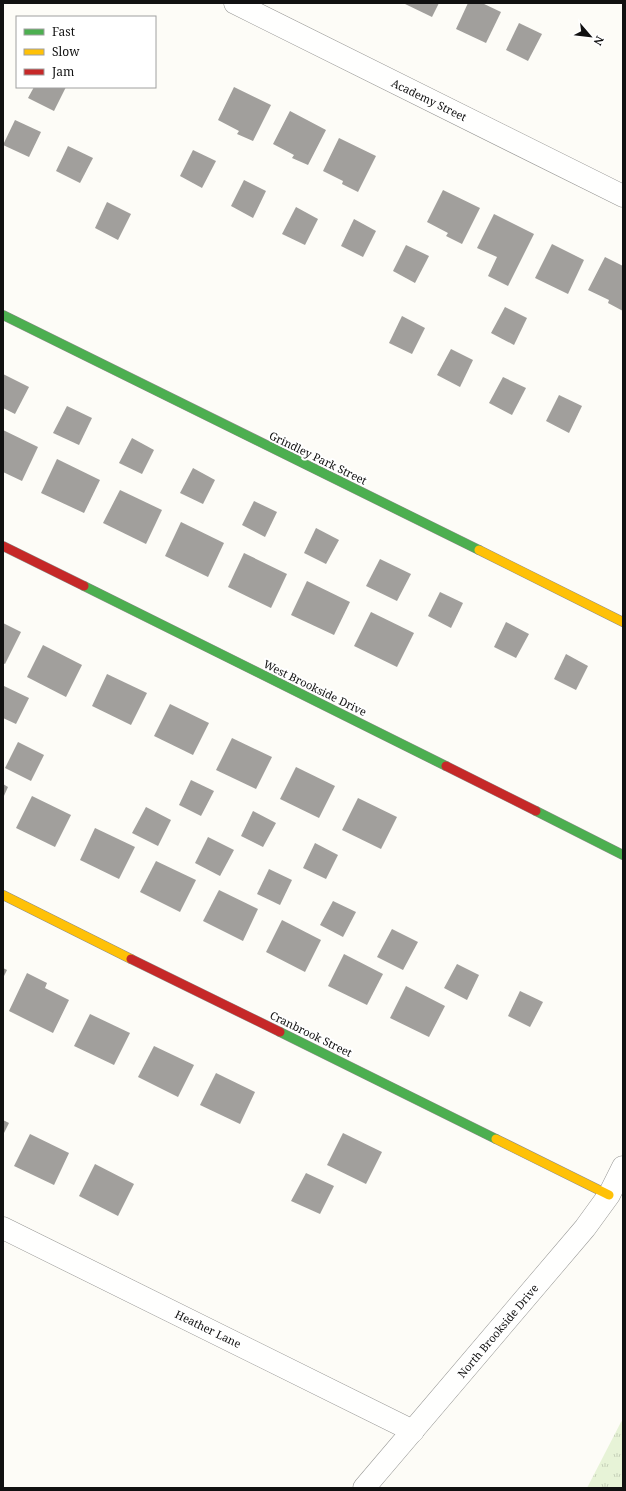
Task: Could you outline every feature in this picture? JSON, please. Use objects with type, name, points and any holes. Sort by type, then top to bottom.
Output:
[{"type":"street","name":"Academy Street","points":[[235,3],[623,196]]},
{"type":"street","name":"Grindley Park Street","points":[[3,315],[623,622]]},
{"type":"street","name":"West Brookside Drive","points":[[3,546],[620,853]]},
{"type":"street","name":"Cranbrook Street","points":[[3,895],[609,1195]]},
{"type":"street","name":"North Brookside Drive","points":[[364,1488],[585,1228],[609,1195],[623,1167]]},
{"type":"street","name":"Heather Lane","points":[[3,1228],[413,1431]]},
{"type":"green space","points":[[623,1420],[623,1488],[587,1488],[621,1422]]},
{"type":"building","points":[[403,3],[439,3],[432,17]]},
{"type":"building","points":[[468,3],[482,3],[501,12],[486,43],[456,29]]},
{"type":"building","points":[[519,23],[542,34],[528,61],[506,50]]},
{"type":"building","points":[[234,87],[271,105],[253,141],[237,134],[239,131],[218,120]]},
{"type":"building","points":[[33,88],[66,88],[54,111],[28,98]]},
{"type":"building","points":[[290,111],[326,130],[308,165],[292,158],[294,155],[273,144]]},
{"type":"building","points":[[15,120],[41,132],[29,157],[3,145]]},
{"type":"building","points":[[339,138],[376,156],[358,192],[342,184],[343,181],[323,171]]},
{"type":"building","points":[[68,146],[93,158],[80,183],[56,171]]},
{"type":"building","points":[[193,150],[216,161],[202,188],[180,176]]},
{"type":"building","points":[[244,180],[266,191],[253,218],[231,206]]},
{"type":"building","points":[[443,190],[480,208],[462,244],[446,236],[448,233],[427,222]]},
{"type":"building","points":[[107,202],[131,214],[118,240],[95,228]]},
{"type":"building","points":[[296,207],[318,219],[305,245],[282,234]]},
{"type":"building","points":[[494,214],[534,234],[508,286],[488,276],[497,257],[477,248]]},
{"type":"building","points":[[354,219],[376,231],[363,257],[341,246]]},
{"type":"building","points":[[552,244],[584,260],[568,294],[535,278]]},
{"type":"building","points":[[406,245],[429,256],[415,283],[393,271]]},
{"type":"building","points":[[605,257],[623,266],[623,311],[608,303],[609,300],[588,290]]},
{"type":"building","points":[[505,307],[527,318],[514,345],[491,333]]},
{"type":"building","points":[[402,316],[425,328],[412,354],[389,343]]},
{"type":"building","points":[[451,349],[473,360],[460,387],[437,375]]},
{"type":"building","points":[[3,374],[29,387],[15,414],[3,408]]},
{"type":"building","points":[[503,377],[526,388],[512,415],[489,403]]},
{"type":"building","points":[[559,395],[582,406],[569,433],[546,421]]},
{"type":"building","points":[[67,406],[92,418],[79,445],[53,433]]},
{"type":"building","points":[[3,430],[38,447],[22,481],[3,472]]},
{"type":"building","points":[[132,438],[154,450],[142,474],[119,463]]},
{"type":"building","points":[[57,459],[100,480],[84,513],[41,493]]},
{"type":"building","points":[[193,468],[215,480],[203,504],[180,493]]},
{"type":"building","points":[[120,490],[162,510],[146,544],[103,523]]},
{"type":"building","points":[[254,501],[277,512],[265,537],[242,525]]},
{"type":"building","points":[[181,522],[224,543],[208,577],[165,556]]},
{"type":"building","points":[[316,528],[339,540],[326,564],[304,553]]},
{"type":"building","points":[[244,553],[287,574],[271,608],[228,587]]},
{"type":"building","points":[[380,559],[411,574],[397,601],[366,586]]},
{"type":"building","points":[[307,581],[350,602],[334,635],[291,615]]},
{"type":"building","points":[[440,592],[463,603],[451,628],[428,616]]},
{"type":"building","points":[[371,612],[414,633],[397,667],[354,646]]},
{"type":"building","points":[[506,622],[529,634],[516,658],[494,647]]},
{"type":"building","points":[[3,623],[21,632],[5,664],[3,663]]},
{"type":"building","points":[[43,645],[82,665],[66,697],[27,677]]},
{"type":"building","points":[[566,654],[588,666],[576,690],[554,679]]},
{"type":"building","points":[[107,674],[147,693],[131,725],[92,706]]},
{"type":"building","points":[[4,686],[29,698],[16,724],[3,718]]},
{"type":"building","points":[[170,704],[209,723],[193,755],[154,736]]},
{"type":"building","points":[[232,738],[272,757],[256,789],[216,770]]},
{"type":"building","points":[[18,742],[44,755],[31,781],[5,768]]},
{"type":"building","points":[[296,767],[335,786],[319,818],[280,799]]},
{"type":"building","points":[[191,780],[214,791],[201,816],[179,805]]},
{"type":"building","points":[[3,784],[8,787],[3,798]]},
{"type":"building","points":[[32,796],[71,815],[55,847],[16,828]]},
{"type":"building","points":[[358,798],[397,817],[381,849],[342,830]]},
{"type":"building","points":[[146,807],[171,820],[158,846],[132,833]]},
{"type":"building","points":[[253,811],[276,823],[263,847],[241,836]]},
{"type":"building","points":[[95,828],[135,847],[119,879],[80,860]]},
{"type":"building","points":[[208,837],[234,850],[220,876],[195,863]]},
{"type":"building","points":[[315,843],[338,855],[326,879],[303,868]]},
{"type":"building","points":[[156,861],[196,880],[180,912],[140,892]]},
{"type":"building","points":[[269,869],[292,880],[280,905],[257,894]]},
{"type":"building","points":[[219,890],[258,909],[243,941],[203,921]]},
{"type":"building","points":[[333,901],[356,912],[343,937],[320,925]]},
{"type":"building","points":[[282,920],[321,940],[305,972],[266,952]]},
{"type":"building","points":[[392,929],[418,942],[403,970],[377,957]]},
{"type":"building","points":[[344,954],[383,974],[367,1005],[328,986]]},
{"type":"building","points":[[457,964],[479,975],[467,1000],[444,988]]},
{"type":"building","points":[[3,968],[7,970],[3,978]]},
{"type":"building","points":[[27,973],[47,983],[45,988],[69,1000],[53,1033],[9,1011]]},
{"type":"building","points":[[406,986],[445,1006],[429,1037],[390,1018]]},
{"type":"building","points":[[520,991],[543,1002],[530,1027],[508,1016]]},
{"type":"building","points":[[90,1014],[130,1033],[114,1065],[74,1046]]},
{"type":"building","points":[[154,1046],[194,1065],[178,1097],[138,1077]]},
{"type":"building","points":[[216,1073],[255,1092],[240,1124],[200,1105]]},
{"type":"building","points":[[3,1120],[9,1123],[3,1135]]},
{"type":"building","points":[[343,1133],[382,1152],[366,1184],[327,1165]]},
{"type":"building","points":[[30,1134],[69,1153],[54,1185],[14,1166]]},
{"type":"building","points":[[95,1164],[134,1184],[118,1216],[79,1196]]},
{"type":"building","points":[[306,1173],[334,1186],[320,1214],[291,1201]]},
{"type":"traffic: fast","points":[[3,315],[479,550]]},
{"type":"traffic: fast","points":[[84,586],[446,766]]},
{"type":"traffic: fast","points":[[536,811],[623,855]]},
{"type":"traffic: fast","points":[[280,1032],[496,1139]]},
{"type":"traffic: slow","points":[[479,550],[623,622]]},
{"type":"traffic: slow","points":[[3,895],[131,959]]},
{"type":"traffic: slow","points":[[496,1139],[609,1195]]},
{"type":"traffic: jam","points":[[3,546],[84,586]]},
{"type":"traffic: jam","points":[[446,766],[536,811]]},
{"type":"traffic: jam","points":[[131,959],[280,1032]]}]
